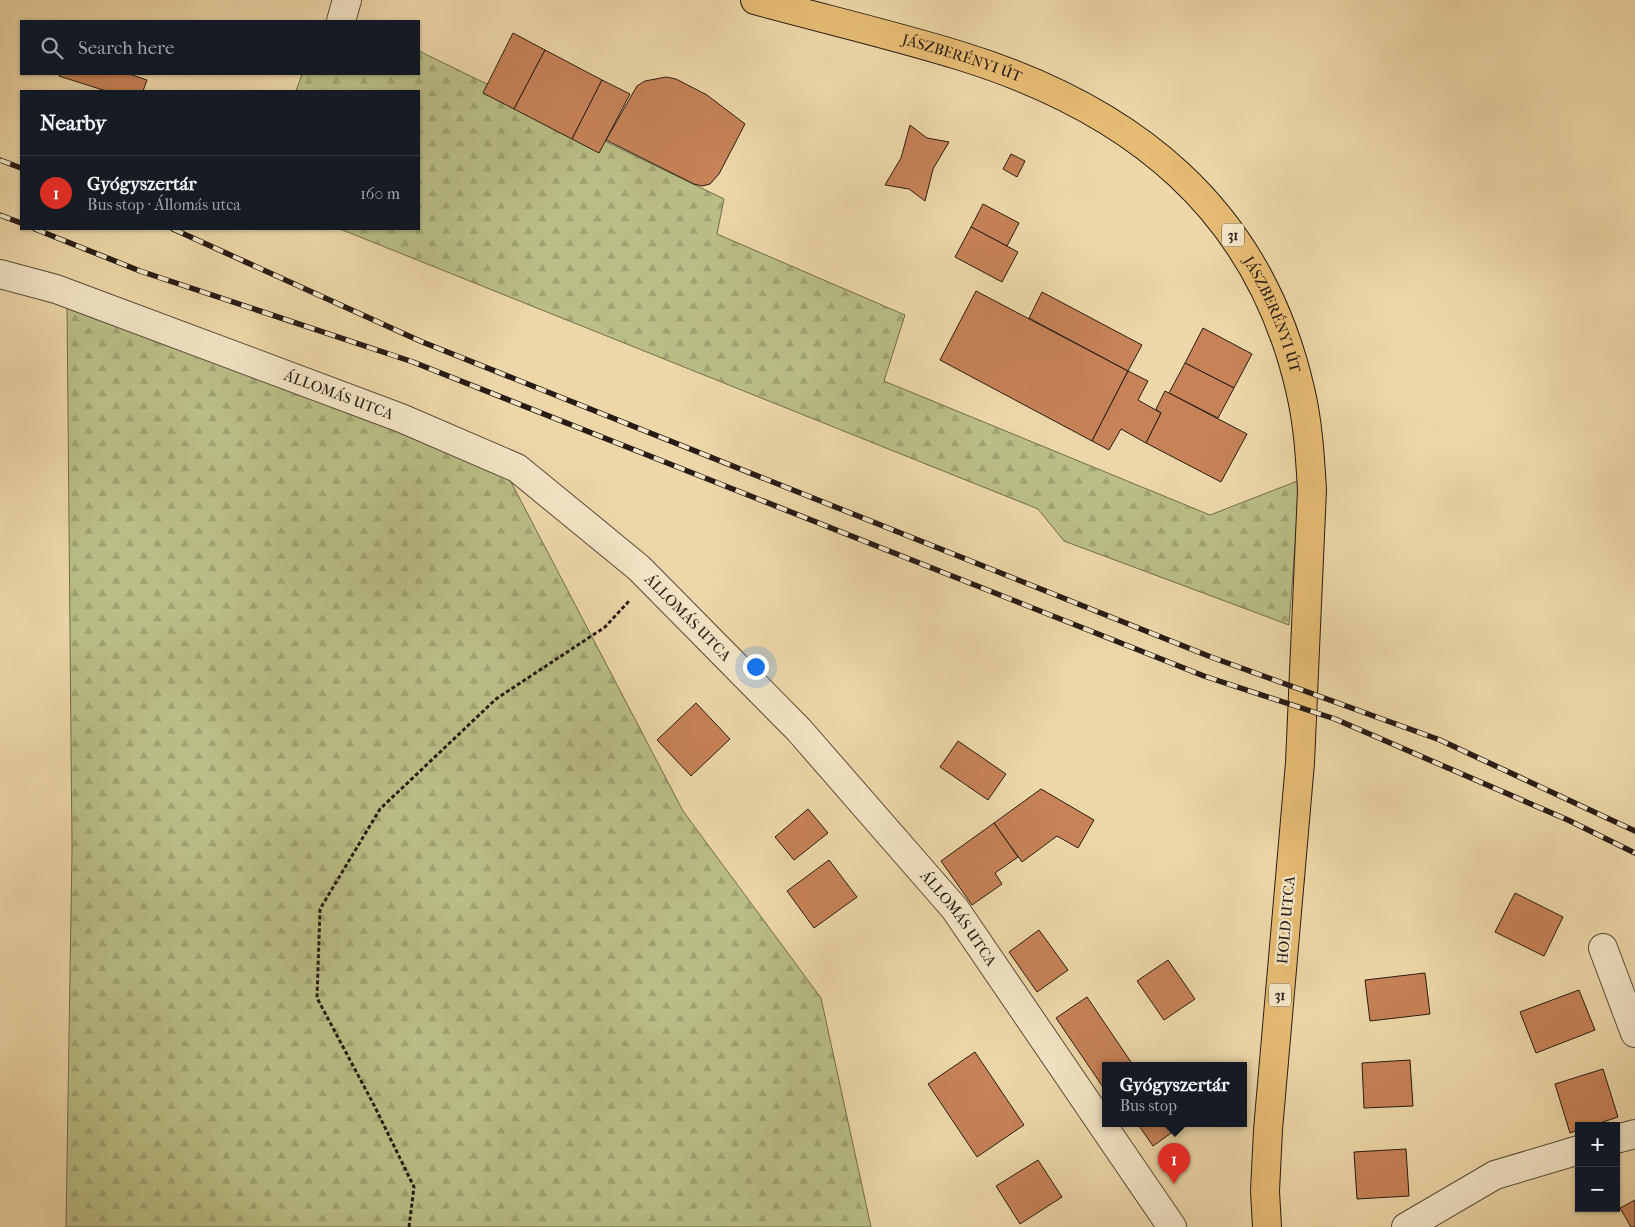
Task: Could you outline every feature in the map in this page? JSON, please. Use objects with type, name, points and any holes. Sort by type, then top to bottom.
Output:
[{"type":"main road","name":"JÁSZBERÉNYI ÚT","points":[[755,0],[962,57],[1077,103],[1138,140],[1184,176],[1242,246],[1272,305],[1292,358],[1301,390],[1310,454],[1312,532],[1300,763]]},
{"type":"main road","name":"HOLD UTCA","points":[[1266,1227],[1265,1191],[1268,1130],[1300,763]]},
{"type":"street","points":[[341,20],[347,0]]},
{"type":"street","name":"ÁLLOMÁS UTCA","points":[[0,274],[56,289],[392,414],[517,468],[639,568],[799,730],[954,909],[1102,1125]]},
{"type":"street","points":[[1603,948],[1635,1033]]},
{"type":"street","name":"ÁLLOMÁS UTCA","points":[[1103,1127],[1172,1227]]},
{"type":"street","points":[[1620,1138],[1635,1134]]},
{"type":"street","points":[[1406,1227],[1494,1175],[1575,1151]]},
{"type":"path","points":[[409,1227],[414,1187],[375,1107],[317,998],[320,909],[380,810],[496,699],[605,626],[650,580]]},
{"type":"green space","points":[[420,51],[724,199],[717,234],[905,315],[884,381],[1210,515],[1300,480],[1289,625],[1064,541],[1038,509],[342,230],[420,230],[420,90],[296,90],[302,75],[420,75]]},
{"type":"green space","points":[[67,305],[397,430],[510,480],[683,811],[821,998],[871,1227],[66,1227],[72,849]]},
{"type":"building","points":[[513,33],[545,50],[514,109],[483,93]]},
{"type":"building","points":[[545,50],[602,80],[572,139],[514,109]]},
{"type":"building","points":[[132,75],[147,80],[143,90],[103,90],[59,76]]},
{"type":"building","points":[[666,77],[676,79],[707,95],[745,124],[719,174],[710,184],[702,186],[694,184],[606,140],[637,86],[645,81]]},
{"type":"building","points":[[602,80],[630,94],[599,153],[572,139]]},
{"type":"building","points":[[910,125],[927,138],[949,142],[933,169],[925,201],[909,189],[885,185],[901,158]]},
{"type":"building","points":[[1011,154],[1025,161],[1017,177],[1003,169]]},
{"type":"building","points":[[983,204],[1019,223],[1007,246],[971,227]]},
{"type":"building","points":[[971,227],[1018,252],[1002,282],[955,257]]},
{"type":"building","points":[[976,291],[1128,371],[1092,441],[940,360]]},
{"type":"building","points":[[1042,292],[1142,345],[1128,371],[1029,318]]},
{"type":"building","points":[[1203,328],[1252,354],[1234,388],[1185,363]]},
{"type":"building","points":[[1185,363],[1234,388],[1218,418],[1169,393]]},
{"type":"building","points":[[1128,371],[1148,381],[1138,400],[1161,413],[1146,443],[1121,429],[1109,450],[1092,441]]},
{"type":"building","points":[[1165,391],[1247,434],[1221,482],[1146,443],[1161,413],[1156,409]]},
{"type":"building","points":[[696,703],[730,739],[691,776],[657,740]]},
{"type":"building","points":[[958,741],[1006,774],[988,800],[940,767]]},
{"type":"building","points":[[1041,789],[1094,820],[1078,848],[1057,836],[1022,862],[994,823]]},
{"type":"building","points":[[808,809],[828,833],[794,860],[775,837]]},
{"type":"building","points":[[994,823],[1018,857],[995,873],[1002,884],[972,905],[941,861]]},
{"type":"building","points":[[829,860],[857,897],[814,928],[787,891]]},
{"type":"building","points":[[1515,893],[1563,917],[1544,956],[1495,932]]},
{"type":"building","points":[[1039,930],[1068,970],[1037,992],[1009,952]]},
{"type":"building","points":[[1168,960],[1195,999],[1164,1020],[1137,981]]},
{"type":"building","points":[[1425,973],[1430,1014],[1370,1021],[1365,980]]},
{"type":"building","points":[[1579,990],[1595,1030],[1536,1053],[1520,1012]]},
{"type":"building","points":[[1087,997],[1131,1062],[1102,1062],[1102,1086],[1056,1018]]},
{"type":"building","points":[[975,1052],[1024,1125],[977,1157],[928,1084]]},
{"type":"building","points":[[1410,1060],[1413,1106],[1364,1108],[1362,1063]]},
{"type":"building","points":[[1603,1069],[1618,1117],[1603,1122],[1575,1122],[1575,1131],[1570,1133],[1555,1084]]},
{"type":"building","points":[[1140,1127],[1179,1127],[1153,1146]]},
{"type":"building","points":[[1406,1149],[1409,1196],[1357,1199],[1354,1152]]},
{"type":"building","points":[[1038,1160],[1062,1197],[1020,1224],[996,1186]]},
{"type":"building","points":[[1635,1200],[1635,1227],[1631,1227],[1620,1208]]},
{"type":"railway","points":[[0,160],[20,168]]},
{"type":"railway","points":[[0,215],[20,223]]},
{"type":"railway","points":[[38,230],[140,271],[413,362],[1204,676],[1335,719],[1568,820],[1635,853]]},
{"type":"railway","points":[[175,230],[420,341],[1211,657],[1440,740],[1635,831]]},
{"type":"place","name":"Gyógyszertár","points":[[1174,1184]]}]
